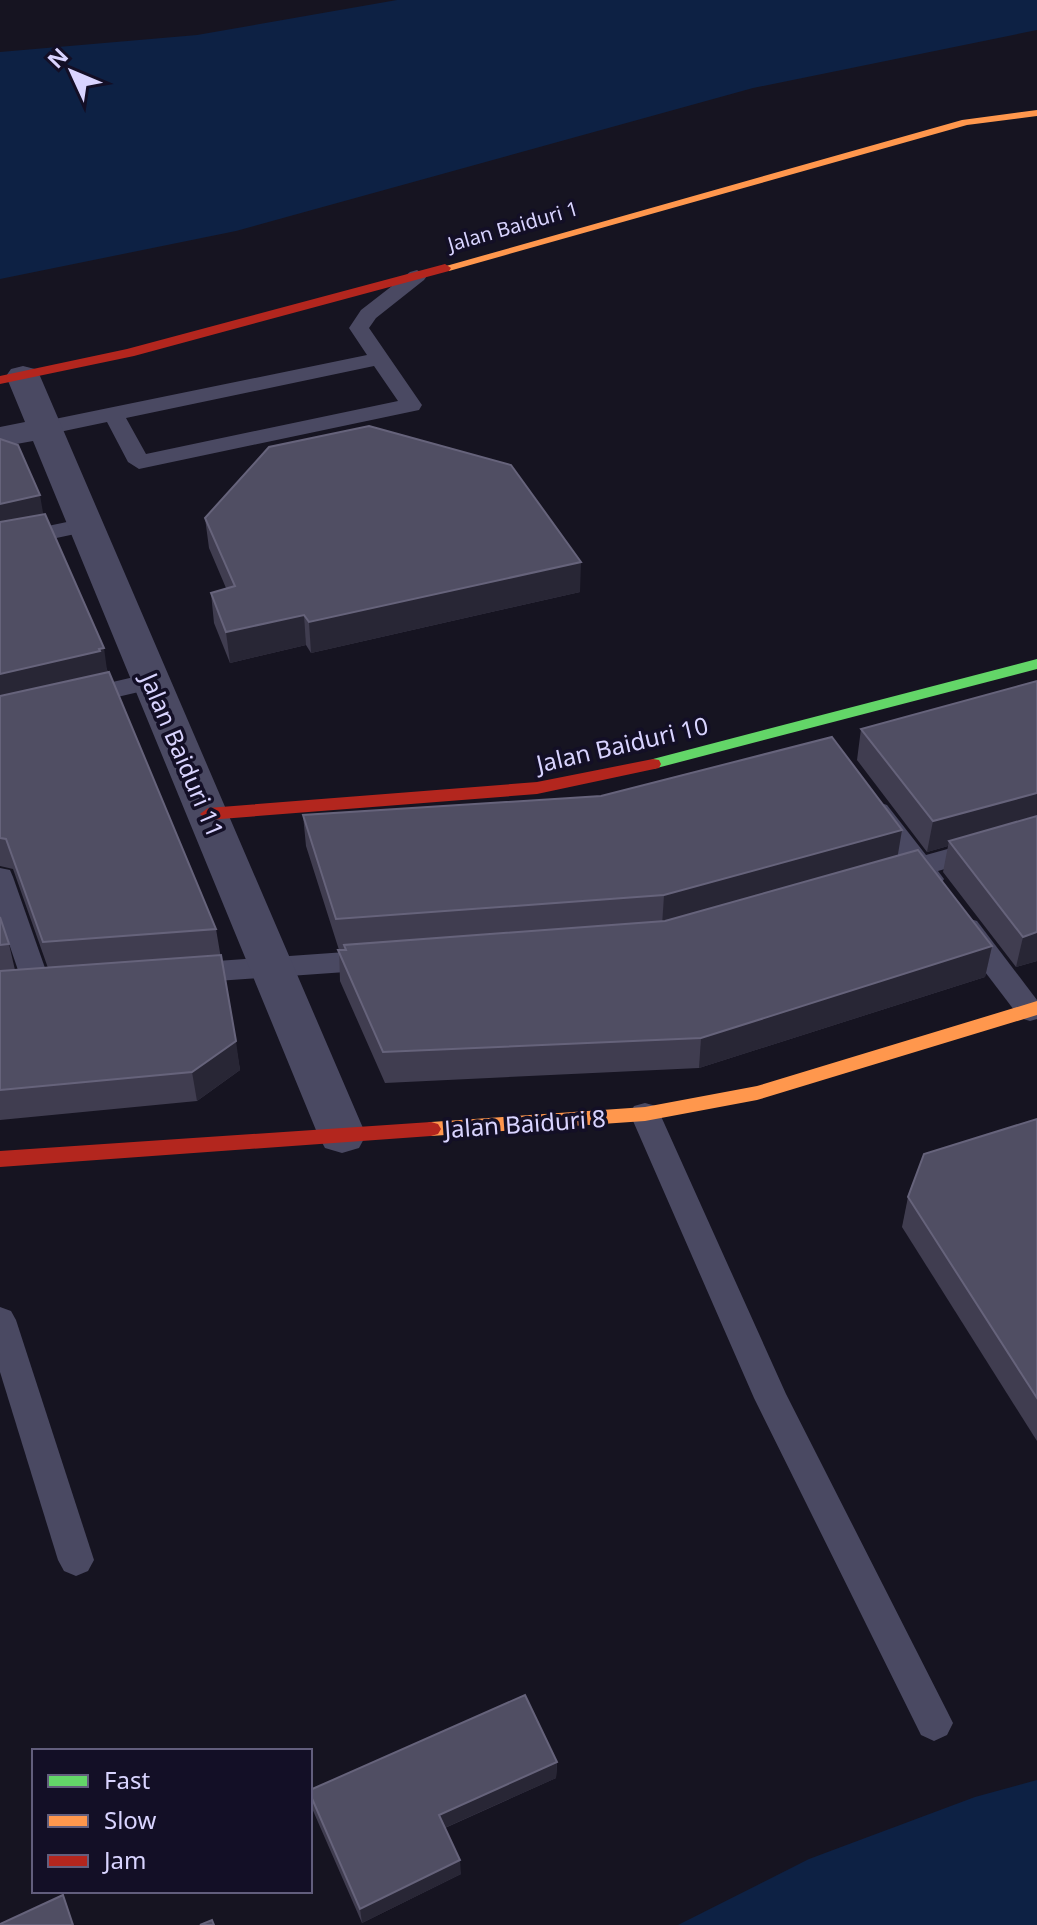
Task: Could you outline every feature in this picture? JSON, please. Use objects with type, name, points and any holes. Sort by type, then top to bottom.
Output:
[{"type":"street","name":"Jalan Baiduri 1","points":[[11,378],[129,353],[417,276],[966,122],[1037,113]]},
{"type":"street","name":"Jalan Baiduri 11","points":[[11,378],[45,428],[342,1135]]},
{"type":"street","points":[[0,437],[45,428]]},
{"type":"street","name":"Jalan Baiduri 10","points":[[208,814],[537,788],[610,775],[1037,664]]},
{"type":"street","name":"Jalan Baiduri 8","points":[[0,1159],[645,1114],[757,1093],[1033,1010]]},
{"type":"lane","points":[[114,415],[139,462],[411,405],[359,328],[368,314],[417,276]]},
{"type":"lane","points":[[45,428],[380,359]]},
{"type":"lane","points":[[0,543],[86,525]]},
{"type":"lane","points":[[61,702],[151,681]]},
{"type":"lane","points":[[811,723],[829,747]]},
{"type":"lane","points":[[866,795],[1033,1010]]},
{"type":"lane","points":[[875,879],[1037,833]]},
{"type":"lane","points":[[0,877],[24,986],[68,983]]},
{"type":"lane","points":[[162,975],[400,959]]},
{"type":"lane","points":[[645,1114],[771,1398],[934,1723]]},
{"type":"lane","points":[[0,1320],[76,1560]]},
{"type":"water","points":[[397,0],[1037,0],[1037,30],[753,88],[236,231],[0,279],[0,52],[197,35]]},
{"type":"water","points":[[1037,1780],[1037,1925],[678,1925],[809,1859],[975,1797]]},
{"type":"building","points":[[369,426],[511,465],[581,562],[309,622],[304,615],[226,632],[211,593],[235,586],[205,518],[269,447]]},
{"type":"building","points":[[0,439],[18,445],[40,495],[0,504]]},
{"type":"building","points":[[45,514],[104,648],[0,674],[0,522]]},
{"type":"building","points":[[109,672],[216,929],[43,942],[6,839],[0,838],[0,696]]},
{"type":"building","points":[[1037,681],[1037,793],[933,821],[861,729]]},
{"type":"building","points":[[832,737],[902,830],[664,895],[336,919],[303,815],[601,796]]},
{"type":"building","points":[[1037,816],[1037,932],[1023,937],[949,841]]},
{"type":"building","points":[[918,850],[992,946],[701,1038],[383,1052],[338,950],[346,950],[344,945],[665,921]]},
{"type":"building","points":[[0,917],[9,944],[0,945]]},
{"type":"building","points":[[221,955],[236,1041],[192,1072],[0,1090],[0,971]]},
{"type":"building","points":[[1037,1119],[1037,1398],[908,1197],[924,1154]]},
{"type":"building","points":[[525,1695],[557,1762],[439,1815],[460,1860],[360,1909],[312,1799],[312,1789]]},
{"type":"building","points":[[63,1895],[73,1925],[0,1925],[0,1924]]},
{"type":"traffic: fast","points":[[653,764],[1037,664]]},
{"type":"traffic: slow","points":[[445,268],[966,122],[1037,113]]},
{"type":"traffic: slow","points":[[431,1129],[645,1114],[757,1093],[1037,1008]]},
{"type":"traffic: jam","points":[[0,380],[129,353],[445,268]]},
{"type":"traffic: jam","points":[[208,814],[537,788],[653,764]]},
{"type":"traffic: jam","points":[[0,1159],[431,1129]]}]
